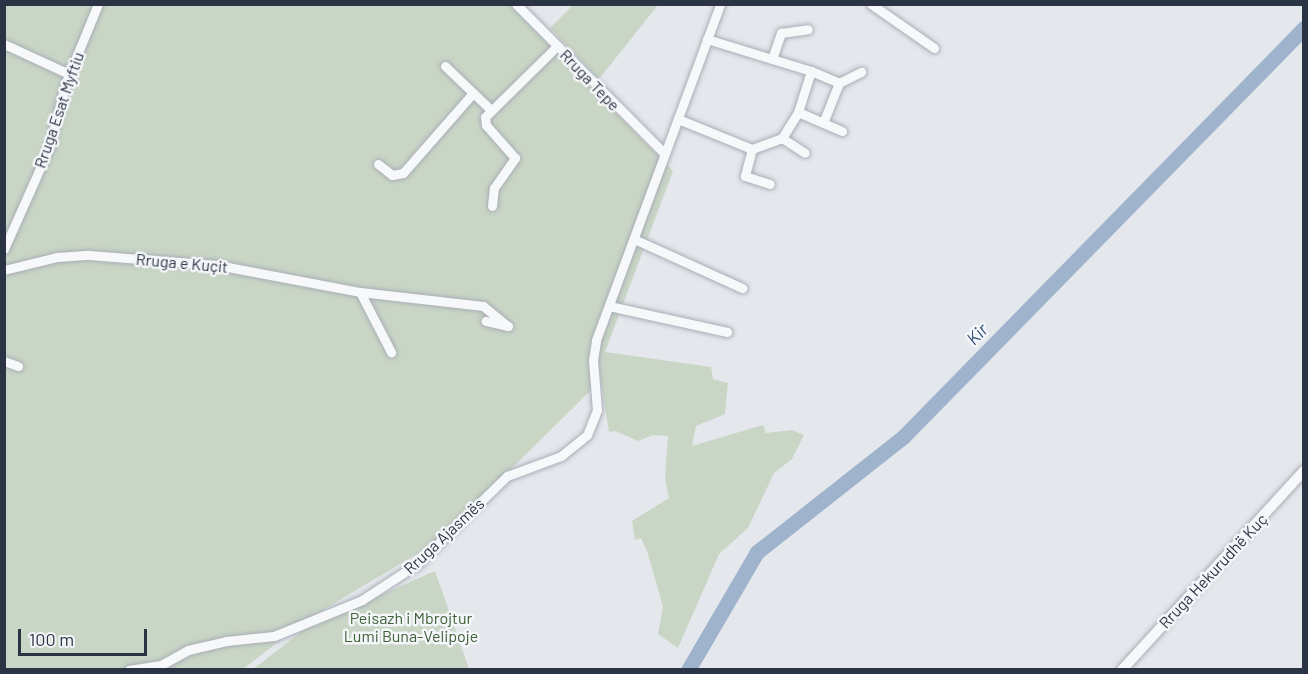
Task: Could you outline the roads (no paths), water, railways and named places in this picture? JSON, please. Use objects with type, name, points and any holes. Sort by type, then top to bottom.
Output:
[{"type":"street","name":"Rruga Esat Myftiu","points":[[4,249],[49,148],[69,74],[98,4]]},
{"type":"street","name":"Rruga Tepe","points":[[516,4],[664,154]]},
{"type":"street","points":[[720,4],[609,306],[728,332]]},
{"type":"street","points":[[871,4],[934,48]]},
{"type":"street","points":[[772,58],[781,33],[808,29]]},
{"type":"street","points":[[708,39],[811,71],[839,83]]},
{"type":"street","points":[[4,44],[69,74]]},
{"type":"street","points":[[492,206],[494,188],[515,158],[486,125],[491,110],[557,46]]},
{"type":"street","points":[[445,66],[491,110]]},
{"type":"street","points":[[678,119],[752,149],[782,138],[798,112],[811,71]]},
{"type":"street","points":[[823,123],[839,83],[861,72]]},
{"type":"street","points":[[378,164],[392,175],[403,173],[473,93]]},
{"type":"street","points":[[798,112],[843,131]]},
{"type":"street","points":[[782,138],[805,153]]},
{"type":"street","points":[[752,149],[745,176],[770,184]]},
{"type":"street","points":[[634,239],[742,288]]},
{"type":"street","name":"Rruga e Kuçit","points":[[4,270],[57,257],[111,255],[240,268],[360,292],[483,306],[508,326],[486,321]]},
{"type":"street","points":[[360,292],[391,352]]},
{"type":"street","name":"Rruga Ajasmës","points":[[129,669],[161,665],[188,650],[226,641],[274,636],[362,600],[417,564],[507,476],[572,450],[587,435],[597,410],[594,351],[609,306]]},
{"type":"street","points":[[4,361],[18,366]]},
{"type":"street","name":"Rruga Hekurudhë Kuç","points":[[1122,669],[1304,471]]},
{"type":"waterway","name":"Kir","points":[[688,670],[757,552],[903,437],[1304,28]]},
{"type":"park label","name":"Peisazh i Mbrojtur Lumi Buna-Velipoje","points":[[411,627]]}]
